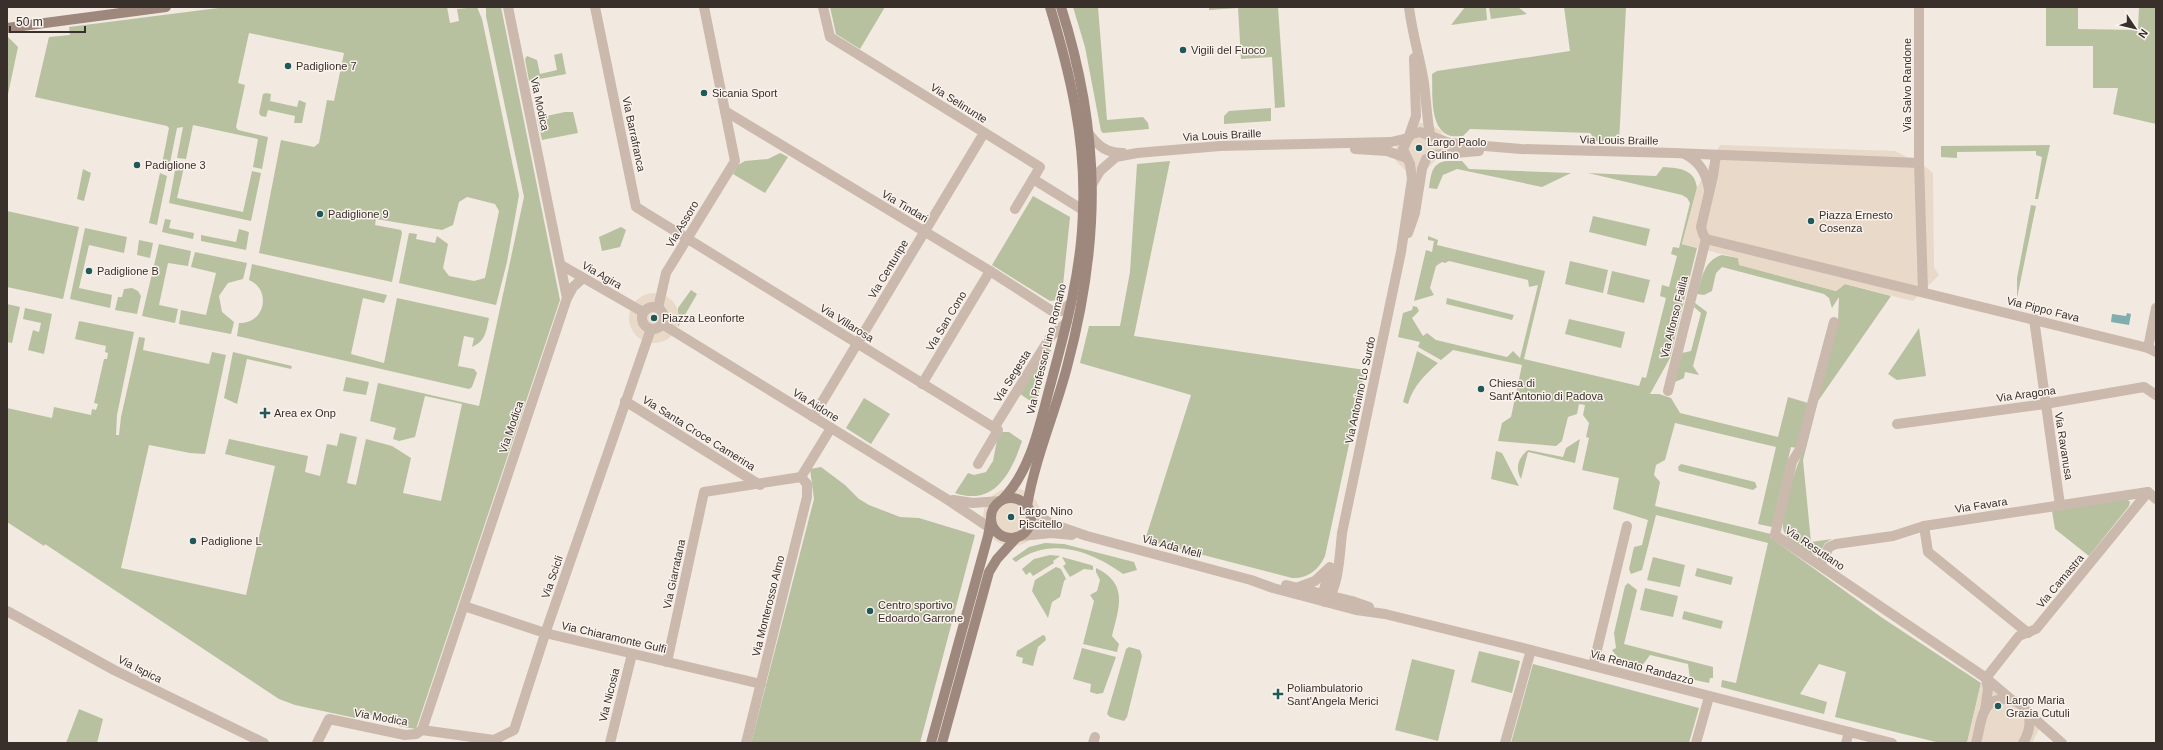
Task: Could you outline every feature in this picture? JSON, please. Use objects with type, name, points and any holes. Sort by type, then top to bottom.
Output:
[{"type":"street","points":[[7,28],[166,7]]},
{"type":"street","name":"Via Modica","points":[[317,743],[329,719],[405,735],[416,734],[422,730],[567,298],[508,7]]},
{"type":"street","name":"Via Barrafranca","points":[[595,7],[636,207],[687,239]]},
{"type":"street","name":"Via Assoro","points":[[658,308],[663,294],[666,273],[735,161],[704,7]]},
{"type":"street","name":"Via Selinunte","points":[[823,7],[830,38],[1040,167],[1033,179]]},
{"type":"street","name":"Via Professor Lino Romano","points":[[1001,501],[1014,488],[1027,464],[1045,405],[1067,322],[1080,252],[1084,210],[1078,124],[1063,49],[1050,7]]},
{"type":"street","name":"Via Professor Lino Romano","points":[[1028,508],[1080,314],[1091,240],[1093,183],[1089,134],[1073,48],[1061,7]]},
{"type":"street","points":[[1401,252],[1415,213],[1428,157],[1434,144],[1426,111],[1424,84],[1414,42],[1409,7]]},
{"type":"street","name":"Via Salvo Randone","points":[[1919,7],[1919,163],[1923,291]]},
{"type":"street","points":[[1401,252],[1412,180],[1408,159],[1403,149],[1416,116],[1414,42]]},
{"type":"street","name":"Via Tindari","points":[[725,111],[990,271],[1052,311],[1061,311],[1071,303]]},
{"type":"street","points":[[1308,144],[1391,142],[1420,132],[1444,142],[1460,145],[1521,149]]},
{"type":"street","name":"Via Centuripe","points":[[813,417],[984,133]]},
{"type":"street","points":[[1089,134],[1096,144],[1112,153],[1137,153]]},
{"type":"street","points":[[1308,144],[1387,151],[1416,162],[1428,157],[1521,149]]},
{"type":"street","name":"Via Louis Braille","points":[[1137,153],[1220,146],[1308,144]]},
{"type":"street","name":"Via Louis Braille","points":[[1521,149],[1684,153],[1919,163]]},
{"type":"street","points":[[1093,183],[1100,171],[1116,157],[1137,153]]},
{"type":"street","points":[[1684,153],[1697,162],[1702,169],[1709,192]]},
{"type":"street","name":"Via Alfonso Failla","points":[[1668,391],[1704,250],[1706,238],[1701,227],[1716,155]]},
{"type":"street","points":[[1015,209],[1033,179],[1084,210]]},
{"type":"street","name":"Via Pippo Fava","points":[[1706,238],[1923,291],[2152,350]]},
{"type":"street","name":"Via Villarosa","points":[[687,239],[994,428]]},
{"type":"street","name":"Via Antonino Lo Surdo","points":[[1326,597],[1334,570],[1401,252]]},
{"type":"street","name":"Via Agira","points":[[561,265],[643,312]]},
{"type":"street","name":"Via San Cono","points":[[922,384],[990,271]]},
{"type":"street","points":[[567,298],[573,287],[584,278]]},
{"type":"street","points":[[652,306],[658,308],[664,317],[662,324],[657,328],[651,329],[642,322],[643,312],[652,306]]},
{"type":"street","points":[[2152,350],[2156,308]]},
{"type":"street","name":"Via Ravanusa","points":[[2034,319],[2060,505]]},
{"type":"street","name":"Via Segesta","points":[[978,464],[998,430],[994,428],[1051,336],[1067,322]]},
{"type":"street","name":"Via Resuttano","points":[[1834,322],[1800,449],[1792,462],[1775,535],[1986,678],[2052,734]]},
{"type":"street","name":"Via Aidone","points":[[662,324],[992,526]]},
{"type":"street","name":"Via Scicli","points":[[422,730],[494,740],[514,730],[545,633],[651,329]]},
{"type":"street","name":"Via Aragona","points":[[1897,424],[2045,404],[2144,387],[2156,395]]},
{"type":"street","name":"Via Santa Croce Camerina","points":[[625,402],[760,485]]},
{"type":"street","points":[[760,485],[801,477],[831,428]]},
{"type":"street","name":"Via Monterosso Almo","points":[[746,743],[807,497],[807,484],[801,477]]},
{"type":"street","name":"Via Giarratana","points":[[667,662],[704,492],[760,485]]},
{"type":"street","name":"Via Favara","points":[[1820,565],[1829,547],[1836,544],[1893,536],[1924,526],[2060,505],[2152,496]]},
{"type":"street","name":"Via Camastra","points":[[1986,678],[2019,636],[2036,629],[2152,496]]},
{"type":"street","points":[[945,498],[962,503],[1001,501],[1016,498],[1052,524],[1087,536]]},
{"type":"street","points":[[931,743],[992,526],[993,509],[1001,501]]},
{"type":"street","points":[[942,743],[989,572],[997,559],[1030,525],[1028,508]]},
{"type":"street","points":[[992,526],[1008,538],[1052,533],[1087,536]]},
{"type":"street","points":[[1593,666],[1627,526]]},
{"type":"street","points":[[1924,526],[1928,552],[2028,632]]},
{"type":"street","name":"Via Ada Meli","points":[[1087,536],[1251,580]]},
{"type":"street","points":[[1297,587],[1315,581],[1334,570],[1341,590],[1352,601]]},
{"type":"street","points":[[1251,580],[1297,587],[1326,597],[1356,610],[1385,614]]},
{"type":"street","points":[[1251,580],[1326,597],[1352,601],[1385,614]]},
{"type":"street","name":"Via Chiaramonte Gulfi","points":[[464,606],[545,633],[761,684]]},
{"type":"street","name":"Via Ispica","points":[[7,611],[114,670],[264,743]]},
{"type":"street","name":"Via Renato Randazzo","points":[[1385,614],[1892,743]]},
{"type":"street","points":[[1505,743],[1531,650]]},
{"type":"street","name":"Via Nicosia","points":[[610,743],[632,654]]},
{"type":"street","points":[[1976,743],[1985,710],[1988,689],[1986,678]]},
{"type":"street","points":[[1696,743],[1709,697]]},
{"type":"street","points":[[1985,710],[1996,701],[2012,700]]},
{"type":"street","points":[[2025,740],[2030,730],[2031,720],[2028,713]]},
{"type":"street","points":[[1846,743],[1848,732]]},
{"type":"street","points":[[2025,740],[2040,732],[2052,734],[2062,743]]},
{"type":"green space","points":[[226,7],[447,7],[450,23],[459,21],[457,9],[477,7],[482,19],[519,195],[507,262],[496,305],[399,283],[409,233],[417,234],[416,239],[435,243],[437,236],[448,244],[443,268],[449,276],[474,281],[485,278],[499,211],[495,204],[467,197],[459,202],[453,225],[442,230],[376,219],[375,225],[401,230],[402,233],[392,282],[259,253],[281,140],[314,147],[319,143],[327,100],[334,101],[344,53],[249,33],[238,83],[245,85],[236,127],[238,130],[268,137],[262,169],[253,167],[258,139],[193,125],[186,159],[177,158],[183,127],[177,128],[169,168],[161,169],[169,128],[167,126],[35,97],[49,37],[70,35],[69,27]]},
{"type":"green space","points":[[486,7],[501,7],[560,300],[416,729],[398,726],[400,720],[357,712],[355,718],[295,705],[279,699],[45,544],[44,546],[7,522],[7,408],[52,418],[54,407],[91,415],[92,409],[96,410],[98,404],[94,403],[104,359],[107,359],[108,353],[105,352],[106,346],[75,339],[79,321],[134,332],[117,415],[116,435],[119,435],[121,417],[139,337],[145,338],[143,350],[209,364],[212,352],[226,355],[205,454],[190,453],[149,445],[121,568],[246,595],[275,466],[225,454],[229,439],[308,456],[305,472],[320,476],[327,444],[337,446],[340,433],[357,437],[347,483],[356,485],[366,439],[392,446],[411,458],[403,493],[441,501],[462,404],[425,396],[415,437],[399,441],[393,439],[396,428],[370,421],[378,383],[479,406],[524,197],[486,16]]},
{"type":"green space","points":[[830,7],[885,7],[860,49],[836,34]]},
{"type":"green space","points":[[1073,7],[1098,7],[1107,120],[1143,117],[1148,123],[1149,129],[1103,133],[1101,131],[1085,47]]},
{"type":"green space","points":[[1209,7],[1278,7],[1285,107],[1275,108],[1272,57],[1241,59],[1238,8],[1209,10]]},
{"type":"green space","points":[[1465,7],[1486,7],[1487,20],[1451,25]]},
{"type":"green space","points":[[1489,7],[1518,7],[1527,14],[1491,19]]},
{"type":"green space","points":[[1564,7],[1626,7],[1619,142],[1596,141],[1590,133],[1470,129],[1463,136],[1451,136],[1442,131],[1435,117],[1433,108],[1432,74],[1437,71],[1570,51]]},
{"type":"green space","points":[[2046,7],[2078,7],[2078,29],[2138,30],[2139,7],[2156,7],[2156,124],[2113,114],[2118,88],[2093,88],[2093,46],[2046,46]]},
{"type":"green space","points":[[7,36],[18,47],[7,99]]},
{"type":"green space","points":[[562,53],[566,74],[529,81],[525,59],[527,56],[537,60],[540,74],[557,70],[554,55]]},
{"type":"green space","points":[[263,94],[271,94],[270,101],[297,107],[299,100],[306,103],[302,123],[294,123],[295,116],[268,110],[266,117],[261,116],[259,113]]},
{"type":"green space","points":[[1271,108],[1271,121],[1224,124],[1224,116],[1229,111]]},
{"type":"green space","points":[[565,112],[573,112],[578,133],[542,140],[537,118]]},
{"type":"green space","points":[[2050,145],[2038,199],[2035,199],[2042,157],[2036,155],[2036,151],[1957,152],[1957,158],[1941,157],[1941,146]]},
{"type":"green space","points":[[780,153],[788,157],[765,193],[733,174],[738,165],[745,161],[768,159]]},
{"type":"green space","points":[[1170,161],[1134,336],[1365,370],[1325,556],[1312,573],[1303,577],[1292,578],[1145,540],[1191,395],[1080,363],[1089,326],[1120,326],[1130,272],[1137,164]]},
{"type":"green space","points":[[1446,161],[1462,161],[1469,169],[1571,173],[1542,187],[1457,169],[1443,175],[1437,189],[1429,188],[1431,175],[1435,167],[1437,164]]},
{"type":"green space","points":[[176,165],[184,167],[177,198],[243,212],[252,171],[261,173],[251,221],[169,203]]},
{"type":"green space","points":[[1663,167],[1680,169],[1690,173],[1696,182],[1697,188],[1682,244],[1697,248],[1670,358],[1650,394],[1659,394],[1671,398],[1680,413],[1778,437],[1788,397],[1808,403],[1797,448],[1791,447],[1772,527],[1758,524],[1776,447],[1675,423],[1665,460],[1656,465],[1654,475],[1660,482],[1655,506],[1771,534],[1770,537],[1881,617],[1981,683],[1967,743],[1940,743],[1835,717],[1846,672],[1819,664],[1800,694],[1827,702],[1824,714],[1721,687],[1722,680],[1736,683],[1768,543],[1656,515],[1642,570],[1631,574],[1629,569],[1634,547],[1642,545],[1648,520],[1613,509],[1619,478],[1582,470],[1589,438],[1586,437],[1589,423],[1583,415],[1585,405],[1579,404],[1577,414],[1568,417],[1562,441],[1556,446],[1498,441],[1502,423],[1511,417],[1522,365],[1453,350],[1441,360],[1418,347],[1420,342],[1398,337],[1403,313],[1412,310],[1413,306],[1417,307],[1419,311],[1412,318],[1423,336],[1427,333],[1436,340],[1507,357],[1513,351],[1520,358],[1538,285],[1529,287],[1528,280],[1449,261],[1445,263],[1442,262],[1436,266],[1430,288],[1434,295],[1414,301],[1426,250],[1432,252],[1434,241],[1428,240],[1428,236],[1438,240],[1437,245],[1545,271],[1524,359],[1639,386],[1642,377],[1646,378],[1666,298],[1660,296],[1662,285],[1669,287],[1677,256],[1671,254],[1673,247],[1679,248],[1690,203],[1687,198],[1682,195],[1588,173],[1656,176]]},
{"type":"green space","points":[[83,169],[91,173],[84,201],[77,199]]},
{"type":"green space","points":[[160,173],[167,176],[157,225],[149,223]]},
{"type":"green space","points":[[1033,196],[1070,217],[1062,295],[1057,300],[1050,301],[992,265]]},
{"type":"green space","points":[[2031,205],[2036,206],[2017,298],[2017,278]]},
{"type":"green space","points":[[7,211],[79,227],[63,299],[7,287]]},
{"type":"green space","points":[[1593,216],[1650,229],[1646,246],[1589,232]]},
{"type":"green space","points":[[165,219],[171,220],[169,228],[194,233],[193,239],[162,232]]},
{"type":"green space","points":[[621,227],[626,230],[620,247],[602,251],[599,237]]},
{"type":"green space","points":[[85,228],[127,237],[124,253],[89,245],[79,288],[112,295],[110,308],[70,299]]},
{"type":"green space","points":[[239,229],[249,232],[246,250],[201,241],[201,235],[236,242]]},
{"type":"green space","points":[[139,240],[153,243],[150,258],[137,255]]},
{"type":"green space","points":[[159,244],[191,251],[188,266],[168,263],[159,305],[178,309],[175,323],[142,316]]},
{"type":"green space","points":[[195,252],[247,263],[243,279],[228,283],[219,296],[222,312],[234,322],[231,334],[179,324],[181,310],[206,315],[216,273],[191,267]]},
{"type":"green space","points":[[1722,255],[1738,258],[1740,265],[1836,291],[1845,284],[1891,296],[1818,401],[1803,460],[1811,542],[1832,539],[1825,543],[1819,555],[1807,551],[1787,537],[1784,532],[1783,524],[1789,490],[1804,449],[1838,321],[1839,297],[1832,308],[1829,298],[1824,294],[1722,267],[1716,273],[1712,291],[1704,295],[1697,294],[1707,265],[1716,257]]},
{"type":"green space","points":[[1570,261],[1608,270],[1603,293],[1565,284]]},
{"type":"green space","points":[[252,264],[387,295],[384,303],[363,298],[351,354],[384,363],[397,298],[489,318],[485,335],[477,345],[472,347],[474,338],[464,336],[458,366],[474,369],[477,373],[472,387],[469,389],[237,336],[239,323],[248,322],[255,318],[260,312],[262,306],[263,298],[261,291],[249,280]]},
{"type":"green space","points":[[1612,271],[1650,280],[1644,303],[1607,294]]},
{"type":"green space","points":[[132,288],[138,291],[141,296],[137,314],[115,310],[118,297],[122,297],[124,289]]},
{"type":"green space","points":[[691,290],[697,294],[678,327],[678,308]]},
{"type":"green space","points":[[1447,298],[1514,315],[1512,320],[1446,304]]},
{"type":"green space","points":[[1695,303],[1707,312],[1693,366],[1699,375],[1685,372],[1684,378],[1675,382],[1682,353],[1691,351],[1701,313],[1694,307]]},
{"type":"green space","points":[[7,304],[20,307],[12,343],[7,342]]},
{"type":"green space","points":[[25,308],[52,314],[44,354],[28,350],[33,330],[39,332],[41,323],[23,319]]},
{"type":"green space","points":[[1569,319],[1625,332],[1621,348],[1565,334]]},
{"type":"green space","points":[[1919,328],[1926,376],[1897,380],[1888,374]]},
{"type":"green space","points":[[1048,349],[1051,350],[1035,404],[1020,394]]},
{"type":"green space","points":[[1417,351],[1438,363],[1416,386],[1408,404],[1403,402]]},
{"type":"green space","points":[[233,352],[292,366],[291,369],[247,359],[237,404],[224,398]]},
{"type":"green space","points":[[346,377],[369,382],[366,395],[343,391]]},
{"type":"green space","points":[[864,398],[890,414],[871,444],[846,428]]},
{"type":"green space","points":[[1002,432],[1009,432],[1022,441],[1013,464],[1000,484],[991,491],[981,495],[969,496],[955,493],[968,473],[974,475],[986,472],[993,461],[998,435]]},
{"type":"green space","points":[[1580,439],[1575,463],[1528,452],[1521,479],[1518,471],[1518,463],[1528,450],[1563,457],[1566,448]]},
{"type":"green space","points":[[1496,451],[1502,453],[1519,486],[1491,479]]},
{"type":"green space","points":[[1681,464],[1755,482],[1757,487],[1753,490],[1679,471],[1678,467]]},
{"type":"green space","name":"Centro sportivo Edoardo Garrone","points":[[821,467],[845,485],[859,499],[869,505],[900,517],[919,518],[975,535],[920,743],[751,743],[814,499],[810,469]]},
{"type":"green space","points":[[2127,499],[2130,502],[2129,506],[2089,556],[2055,529],[2052,511]]},
{"type":"green space","points":[[1045,543],[1064,544],[1134,562],[1137,570],[1123,574],[1098,559],[1084,553],[1056,548],[1029,554],[1016,562],[1012,559],[1029,547]]},
{"type":"green space","points":[[1050,555],[1060,556],[1053,561],[1054,563],[1033,576],[1030,572],[1026,575],[1022,569],[1034,559]]},
{"type":"green space","points":[[1062,557],[1091,565],[1093,566],[1093,570],[1084,569],[1070,577],[1063,566],[1066,564]]},
{"type":"green space","points":[[1653,557],[1685,565],[1680,587],[1647,580]]},
{"type":"green space","points":[[1056,567],[1061,569],[1066,579],[1064,581],[1060,597],[1052,602],[1048,618],[1032,591],[1035,580]]},
{"type":"green space","points":[[1096,568],[1106,574],[1113,581],[1119,597],[1119,606],[1112,636],[1119,644],[1117,652],[1083,644],[1094,601],[1090,595],[1097,591],[1100,580],[1096,572]]},
{"type":"green space","points":[[1697,568],[1733,577],[1731,585],[1695,576]]},
{"type":"green space","points":[[1628,583],[1637,590],[1624,644],[1713,667],[1713,678],[1710,678],[1709,683],[1690,679],[1688,664],[1650,655],[1641,667],[1625,662],[1615,654],[1612,650],[1616,648],[1614,633],[1625,586]]},
{"type":"green space","points":[[1645,588],[1678,596],[1673,617],[1640,610]]},
{"type":"green space","points":[[1684,611],[1723,621],[1721,629],[1682,619]]},
{"type":"green space","points":[[1043,635],[1045,636],[1046,640],[1038,647],[1033,666],[1022,663],[1023,658],[1016,656],[1017,651]]},
{"type":"green space","points":[[1129,647],[1140,650],[1142,656],[1127,717],[1124,721],[1110,717],[1107,714],[1126,649]]},
{"type":"green space","points":[[1082,648],[1116,657],[1103,693],[1097,694],[1090,692],[1091,684],[1073,679]]},
{"type":"green space","points":[[1479,651],[1520,661],[1512,693],[1471,682]]},
{"type":"green space","points":[[1412,659],[1455,670],[1438,741],[1395,730]]},
{"type":"green space","points":[[1533,664],[1699,708],[1689,743],[1511,743]]},
{"type":"green space","points":[[79,709],[103,719],[97,743],[66,743]]},
{"type":"shaded area","name":"Largo Paolo Gulino","points":[[1420,123],[1428,123],[1441,131],[1444,142],[1442,153],[1429,167],[1418,171],[1405,170],[1396,161],[1396,145],[1416,125]]},
{"type":"shaded area","name":"Piazza Ernesto Cosenza","points":[[1720,145],[1895,151],[1927,168],[1933,173],[1934,267],[1939,275],[1913,301],[1845,284],[1836,291],[1739,265],[1738,258],[1682,244],[1697,188]]},
{"type":"shaded area","name":"Piazza Leonforte","points":[[649,293],[659,293],[672,300],[679,313],[679,323],[672,336],[659,343],[649,343],[640,339],[633,332],[629,323],[629,313],[633,304],[640,297]]},
{"type":"shaded area","name":"Largo Nino Piscitello","points":[[1006,488],[1018,488],[1033,496],[1041,511],[1041,523],[1033,538],[1018,546],[1006,546],[991,538],[983,523],[983,511],[991,496]]},
{"type":"shaded area","name":"Largo Maria Grazia Cutuli","points":[[1986,678],[2042,724],[2032,743],[1967,743],[1981,683]]},
{"type":"water","points":[[2127,313],[2131,314],[2129,325],[2111,322],[2112,314],[2126,316]]},
{"type":"place","name":"Vigili del Fuoco","points":[[1183,50]]},
{"type":"place","name":"Padiglione 7","points":[[288,66]]},
{"type":"place","name":"Sicania Sport","points":[[704,93]]},
{"type":"place","name":"Largo Paolo Gulino","points":[[1419,148]]},
{"type":"place","name":"Padiglione 3","points":[[137,165]]},
{"type":"place","name":"Padiglione 9","points":[[320,214]]},
{"type":"place","name":"Piazza Ernesto Cosenza","points":[[1811,221]]},
{"type":"place","name":"Padiglione B","points":[[89,271]]},
{"type":"place","name":"Piazza Leonforte","points":[[654,318]]},
{"type":"place","name":"Chiesa di Sant'Antonio di Padova","points":[[1481,389]]},
{"type":"place","name":"Area ex Onp","points":[[265,413]]},
{"type":"place","name":"Largo Nino Piscitello","points":[[1011,517]]},
{"type":"place","name":"Padiglione L","points":[[193,541]]},
{"type":"place","name":"Centro sportivo Edoardo Garrone","points":[[870,611]]},
{"type":"place","name":"Poliambulatorio Sant'Angela Merici","points":[[1278,694]]},
{"type":"place","name":"Largo Maria Grazia Cutuli","points":[[1998,706]]}]
